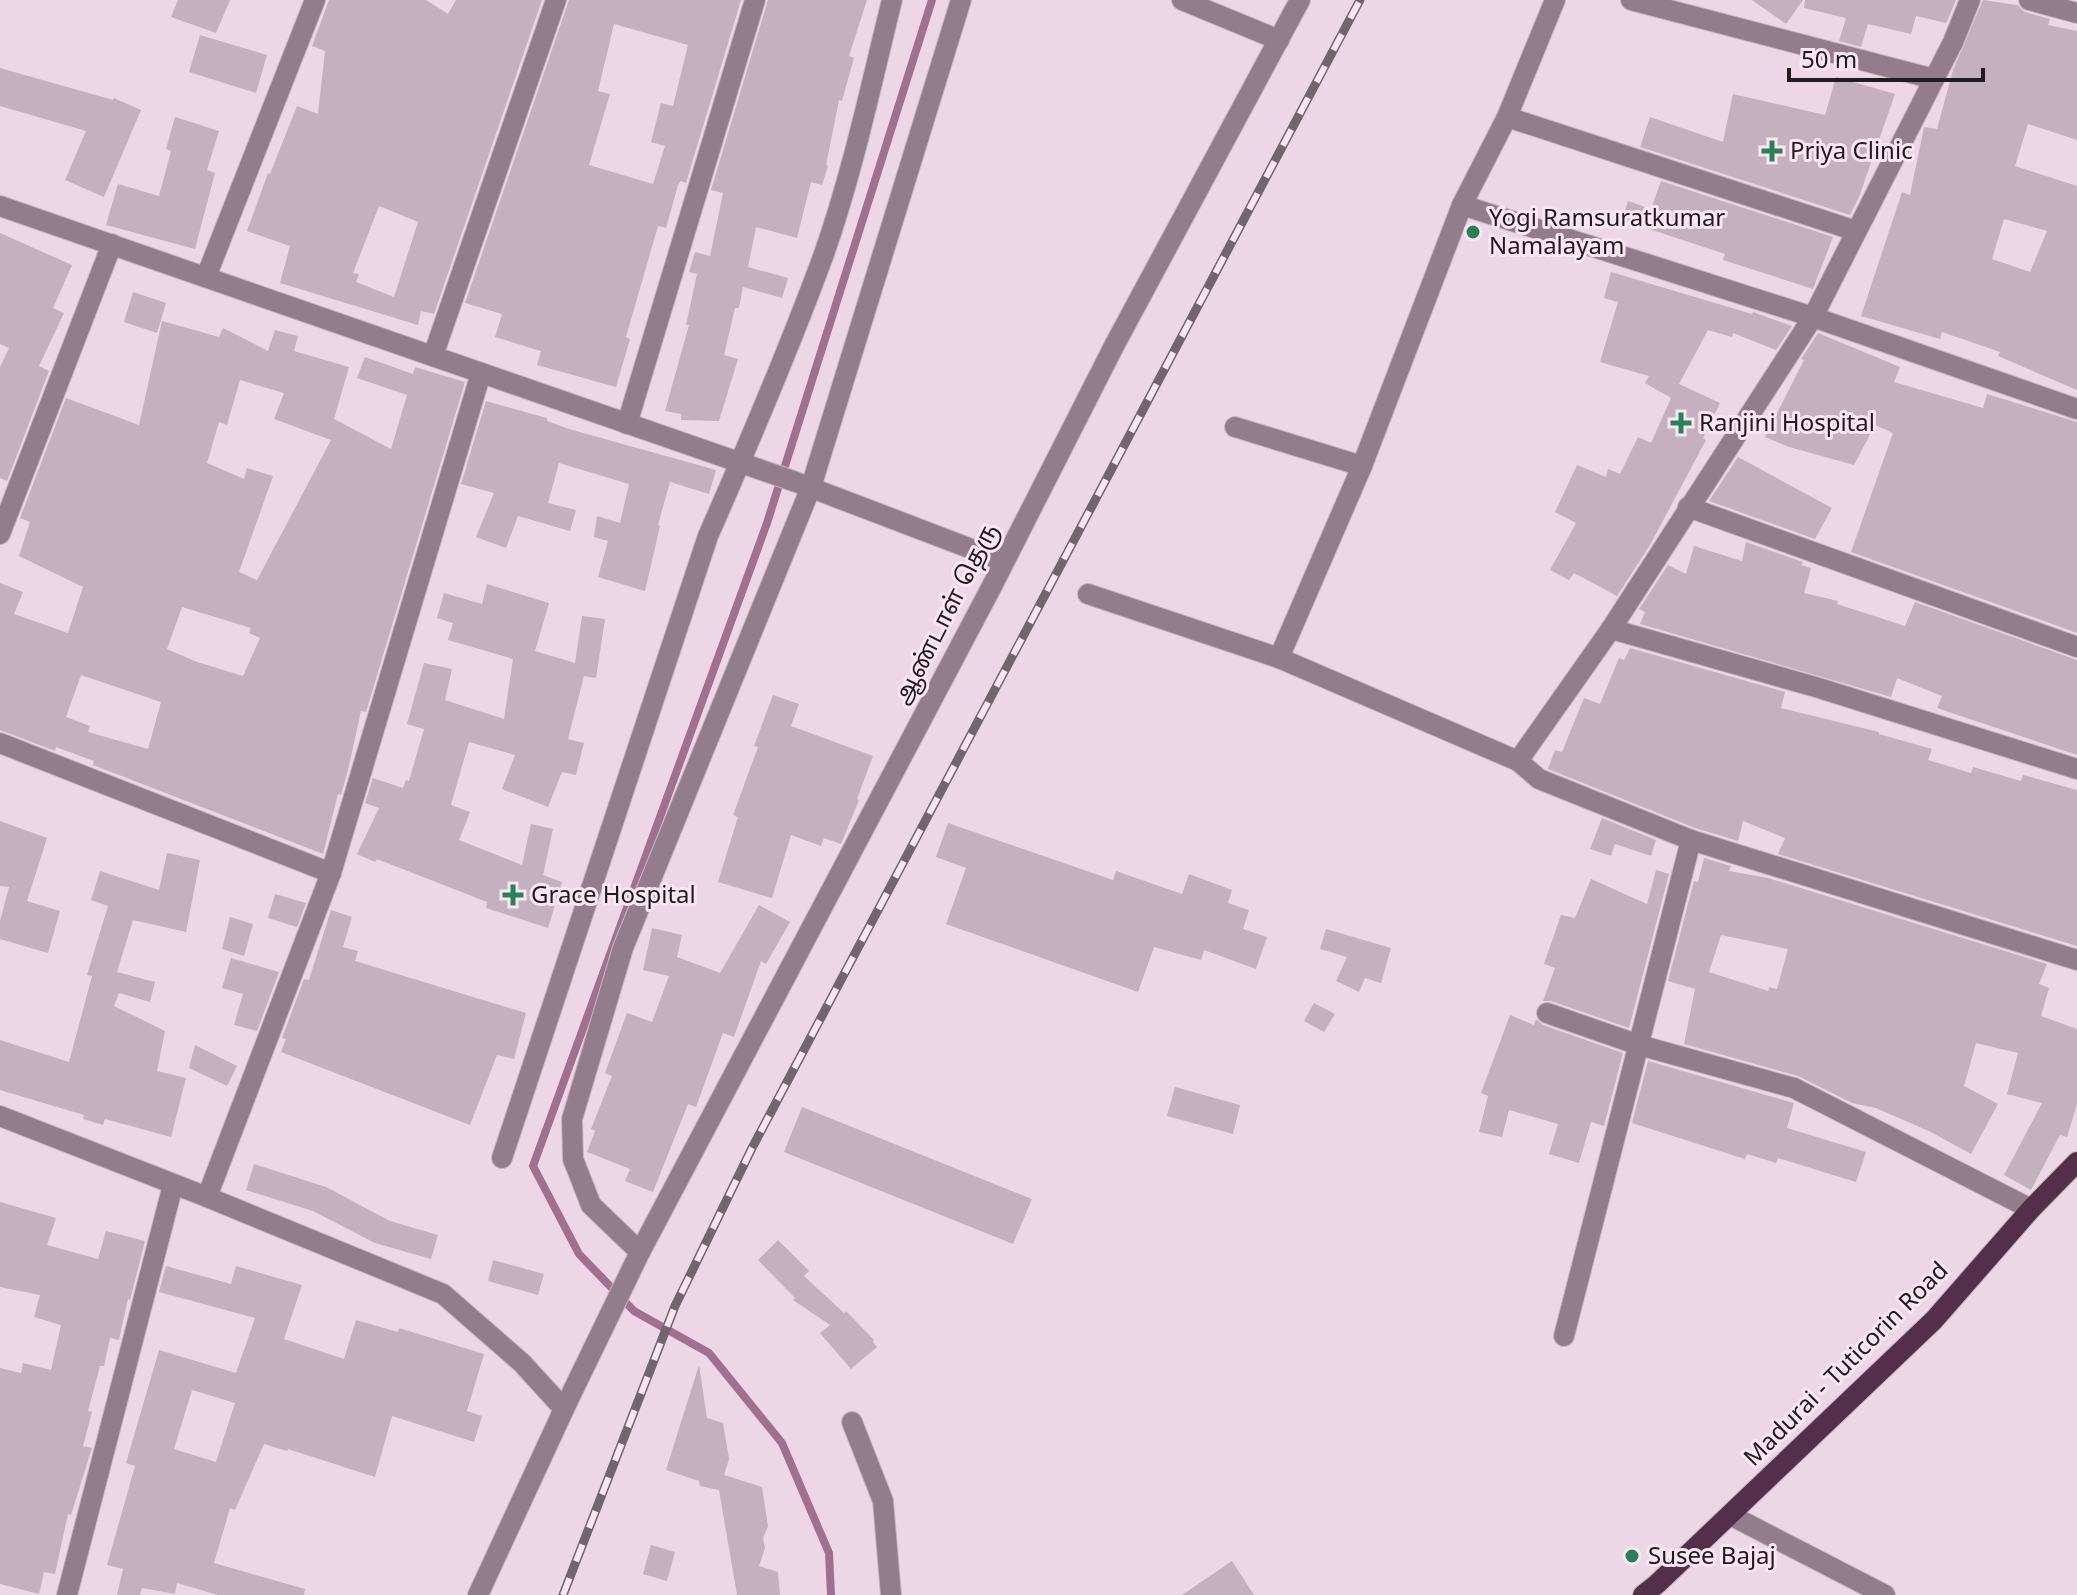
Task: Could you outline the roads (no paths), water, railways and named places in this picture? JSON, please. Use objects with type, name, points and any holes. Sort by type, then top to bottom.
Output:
[{"type":"main road","name":"Madurai - Tuticorin Road","points":[[1643,1595],[1934,1320],[2031,1209],[2077,1162]]},
{"type":"street","points":[[206,277],[315,0]]},
{"type":"street","points":[[433,356],[556,0]]},
{"type":"street","points":[[627,424],[755,0]]},
{"type":"street","points":[[502,1158],[708,536],[824,252],[855,149],[892,0]]},
{"type":"street","points":[[640,1252],[591,1205],[573,1159],[572,1119],[623,948],[803,485],[961,0]]},
{"type":"street","points":[[1182,0],[1279,40]]},
{"type":"street","name":"ஆண்டாள் தெரு","points":[[478,1595],[640,1252],[1114,346],[1300,0]]},
{"type":"street","points":[[1279,658],[1362,466],[1462,205],[1507,117],[1555,0]]},
{"type":"street","points":[[1631,0],[1934,79]]},
{"type":"street","points":[[1518,761],[1611,629],[1813,317],[1953,42],[1970,0]]},
{"type":"street","points":[[2029,0],[2077,13]]},
{"type":"street","points":[[1507,117],[1856,231]]},
{"type":"street","points":[[1462,205],[1813,317],[2077,409]]},
{"type":"street","points":[[0,206],[762,470],[1003,561]]},
{"type":"street","points":[[0,534],[112,244]]},
{"type":"street","points":[[207,1197],[331,873],[481,373]]},
{"type":"street","points":[[1235,427],[1362,466]]},
{"type":"street","points":[[1688,507],[2077,647]]},
{"type":"street","points":[[1088,594],[1279,658],[1518,761],[1539,779],[1691,840],[2077,960]]},
{"type":"street","points":[[1611,629],[1819,688],[2077,769]]},
{"type":"street","points":[[0,743],[331,873]]},
{"type":"street","points":[[1564,1336],[1691,840]]},
{"type":"street","points":[[1547,1013],[1639,1045],[1794,1088],[2031,1209]]},
{"type":"street","points":[[0,1116],[443,1294],[522,1363],[564,1409]]},
{"type":"street","points":[[67,1595],[173,1185]]},
{"type":"street","points":[[852,1422],[883,1501],[891,1595]]},
{"type":"street","points":[[1730,1515],[1885,1595]]},
{"type":"waterway","points":[[831,1595],[829,1553],[782,1443],[709,1353],[634,1311],[579,1254],[533,1166],[767,523],[932,0]]},
{"type":"railway","points":[[563,1595],[675,1306],[752,1148],[1360,0]]},
{"type":"place","name":"Priya Clinic","points":[[1772,151]]},
{"type":"place","name":"Yogi Ramsuratkumar Namalayam","points":[[1473,232]]},
{"type":"place","name":"Ranjini Hospital","points":[[1681,423]]},
{"type":"place","name":"Grace Hospital","points":[[513,895]]},
{"type":"place","name":"Susee Bajaj","points":[[1632,1556]]}]
